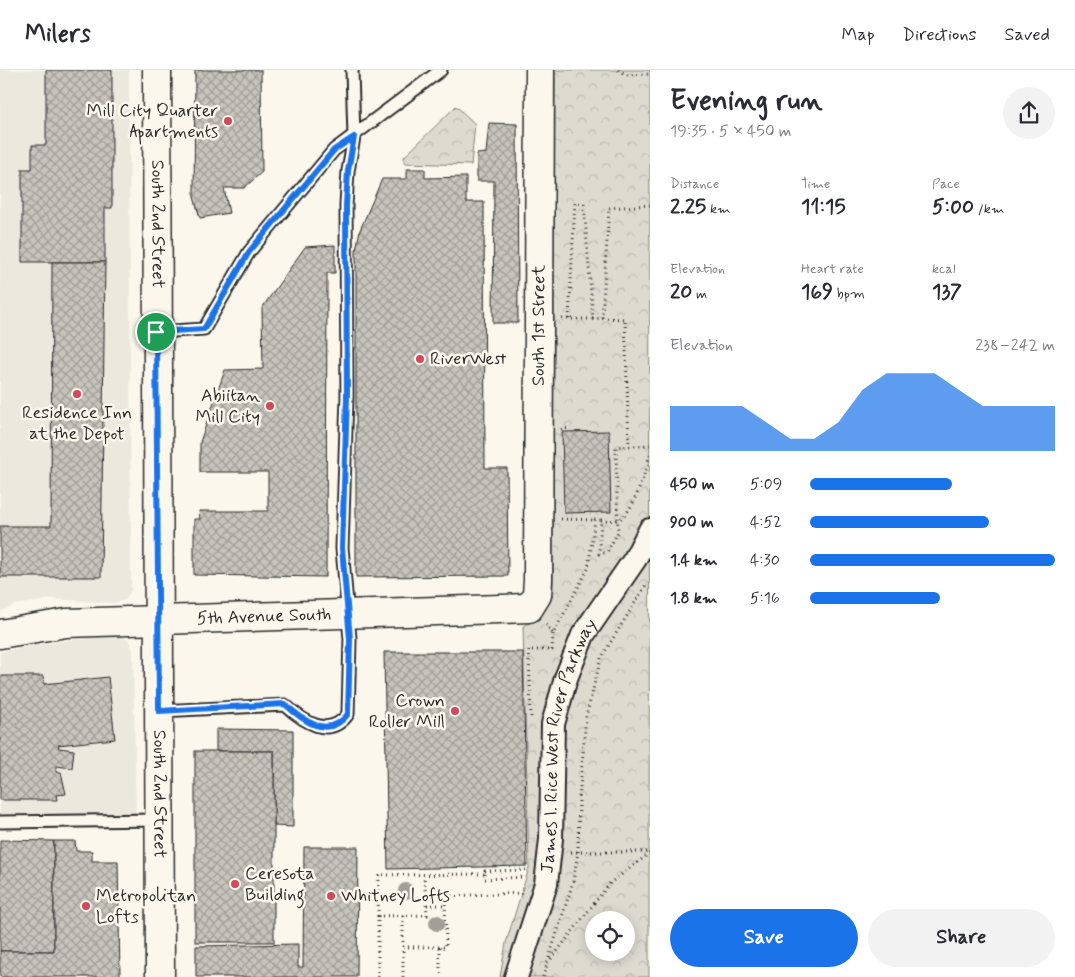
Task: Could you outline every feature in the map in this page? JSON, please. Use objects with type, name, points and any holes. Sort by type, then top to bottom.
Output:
[{"type":"street","name":"South 2nd Street","points":[[157,70],[156,332],[160,977]]},
{"type":"street","name":"South 1st Street","points":[[538,580],[540,78]]},
{"type":"street","name":"James I. Rice West River Parkway","points":[[516,977],[546,884],[552,839],[553,724],[566,678],[584,635],[636,559],[650,530]]},
{"type":"street","name":"5th Avenue South","points":[[0,634],[66,623],[529,608],[537,595],[538,580]]},
{"type":"lane","points":[[159,711],[285,704],[317,727],[335,726],[348,714],[350,643],[342,548],[347,397],[346,205],[348,171],[354,137],[352,70]]},
{"type":"lane","points":[[156,332],[204,329],[249,252],[334,150],[354,137],[441,70]]},
{"type":"lane","points":[[0,822],[160,820]]},
{"type":"path","points":[[618,70],[628,75],[650,74]]},
{"type":"path","points":[[593,319],[584,204],[575,203],[569,319],[593,319],[612,318],[625,319],[630,446]]},
{"type":"path","points":[[602,318],[609,208],[650,205]]},
{"type":"path","points":[[564,429],[571,428]]},
{"type":"path","points":[[602,520],[599,554],[607,552],[618,532],[616,447],[650,445]]},
{"type":"path","points":[[558,519],[619,520],[626,514],[635,499],[650,454]]},
{"type":"path","points":[[545,624],[553,634],[588,569],[595,520]]},
{"type":"path","points":[[543,977],[573,882],[578,852],[579,800],[586,717],[601,658],[650,579]]},
{"type":"path","points":[[578,852],[650,852]]},
{"type":"path","points":[[549,961],[610,883],[650,852]]},
{"type":"path","points":[[378,977],[379,875],[485,874],[485,871],[531,870]]},
{"type":"path","points":[[378,916],[427,916],[424,874]]},
{"type":"path","points":[[485,874],[485,879],[521,877]]},
{"type":"path","points":[[403,948],[446,947],[445,896],[515,894]]},
{"type":"path","points":[[427,906],[445,905]]},
{"type":"path","points":[[403,915],[403,977]]},
{"type":"path","points":[[440,947],[440,977]]},
{"type":"shaded area","points":[[0,70],[129,70],[131,590],[125,600],[114,603],[51,599],[15,605],[0,612]]},
{"type":"shaded area","points":[[118,634],[129,641],[133,650],[136,823],[0,828],[0,652],[33,645]]},
{"type":"green space","points":[[555,70],[650,70],[649,977],[500,977],[506,943],[529,868],[523,626],[534,620],[548,605],[553,594]]},
{"type":"green space","points":[[456,106],[475,124],[471,165],[404,163],[404,157]]},
{"type":"building","points":[[46,70],[112,70],[112,208],[105,208],[105,262],[22,262],[22,169],[32,169],[32,145],[46,145]]},
{"type":"building","name":"Mill City Quarter Apartments","points":[[195,70],[261,70],[262,172],[244,188],[224,188],[229,213],[200,218],[194,197]]},
{"type":"building","points":[[489,123],[517,124],[518,323],[493,323],[494,181],[477,181],[477,154],[486,153]]},
{"type":"building","name":"RiverWest","points":[[407,169],[425,169],[425,178],[466,177],[466,202],[484,202],[485,468],[507,468],[508,576],[356,577],[356,250],[360,230],[382,179],[407,179]]},
{"type":"building","name":"Abiitan Mill City","points":[[335,245],[335,273],[327,273],[326,577],[194,575],[194,519],[200,519],[199,511],[268,511],[268,472],[200,472],[200,442],[225,370],[263,369],[262,308],[305,247]]},
{"type":"building","name":"Residence Inn at the Depot","points":[[52,262],[105,262],[101,577],[0,577],[0,526],[51,526]]},
{"type":"building","points":[[609,431],[611,512],[564,513],[562,432]]},
{"type":"building","name":"Crown Roller Mill","points":[[384,652],[523,652],[527,866],[388,869]]},
{"type":"building","points":[[0,676],[43,676],[44,684],[108,677],[115,739],[58,745],[59,748],[74,750],[72,768],[56,766],[56,772],[61,772],[66,794],[56,795],[57,800],[0,800]]},
{"type":"building","points":[[216,729],[293,730],[293,827],[274,826],[274,751],[216,751]]},
{"type":"building","name":"Ceresota Building","points":[[195,751],[274,751],[274,942],[195,942]]},
{"type":"building","points":[[0,840],[54,841],[54,951],[0,951]]},
{"type":"building","name":"Metropolitan Lofts","points":[[54,841],[75,841],[76,851],[92,851],[92,861],[118,861],[120,977],[0,977],[0,951],[54,951]]},
{"type":"building","name":"Whitney Lofts","points":[[304,847],[358,847],[357,977],[196,977],[196,946],[298,944],[298,967],[303,967]]},
{"type":"place","name":"Mill City Quarter Apartments","points":[[228,121]]},
{"type":"place","name":"RiverWest","points":[[420,359]]},
{"type":"place","name":"Residence Inn at the Depot","points":[[77,394]]},
{"type":"place","name":"Abiitan Mill City","points":[[270,406]]},
{"type":"place","name":"Crown Roller Mill","points":[[455,711]]},
{"type":"place","name":"Ceresota Building","points":[[235,884]]},
{"type":"place","name":"Whitney Lofts","points":[[331,896]]},
{"type":"place","name":"Metropolitan Lofts","points":[[86,906]]},
{"type":"route","points":[[354,137],[348,171],[346,205],[347,397],[342,548],[350,639],[349,706],[348,714],[343,721],[335,726],[317,727],[292,711],[285,704],[159,711],[156,332],[204,329],[249,252],[334,150],[354,137]]}]
